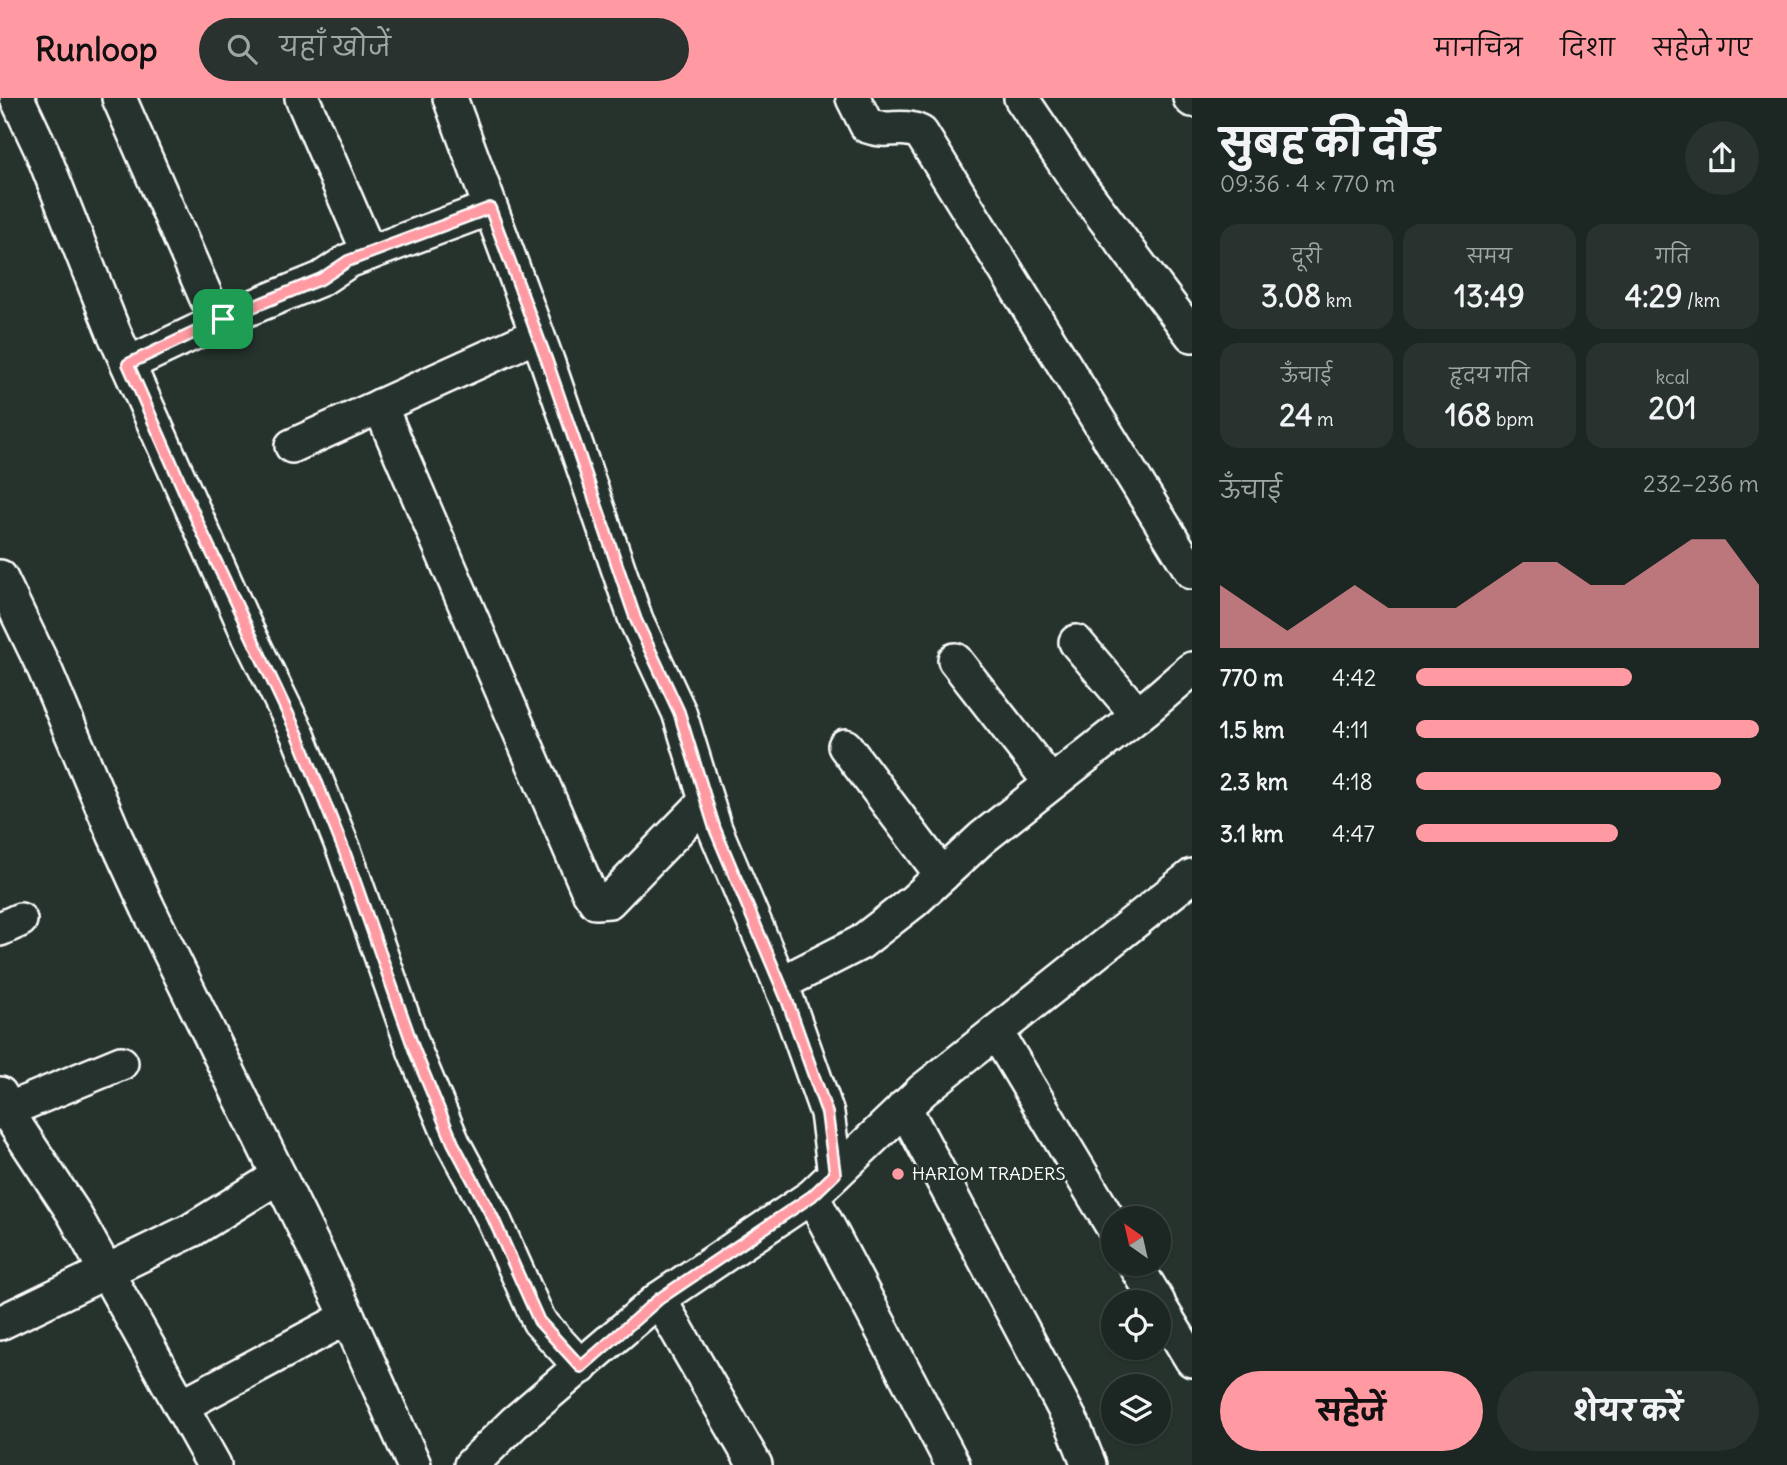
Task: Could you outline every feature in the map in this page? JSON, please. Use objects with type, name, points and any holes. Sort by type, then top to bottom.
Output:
[{"type":"street","points":[[17,98],[41,149],[114,333],[203,534],[298,735],[345,853],[415,1052],[453,1143],[493,1218],[539,1321],[581,1367]]},
{"type":"street","points":[[119,98],[207,299],[223,319]]},
{"type":"street","points":[[302,98],[369,253]]},
{"type":"street","points":[[450,98],[537,335],[636,620],[679,712],[715,829],[780,984],[827,1113],[824,1185],[953,1465]]},
{"type":"street","points":[[853,98],[867,126],[880,131],[909,127],[921,133],[1192,572]]},
{"type":"street","points":[[1021,98],[1081,187],[1192,335]]},
{"type":"street","points":[[128,364],[223,319],[321,279],[348,261],[490,208]]},
{"type":"street","points":[[292,446],[537,335]]},
{"type":"street","points":[[380,406],[588,890],[596,902],[610,901],[706,801]]},
{"type":"street","points":[[0,577],[45,670],[148,908],[348,1317],[414,1465]]},
{"type":"street","points":[[1076,642],[1138,715]]},
{"type":"street","points":[[955,660],[1051,783]]},
{"type":"street","points":[[780,984],[860,943],[914,901],[982,838],[1192,669]]},
{"type":"street","points":[[845,746],[942,875]]},
{"type":"street","points":[[490,1458],[581,1367],[659,1299],[824,1185],[904,1107],[1192,876]]},
{"type":"street","points":[[996,1032],[1101,1207]]},
{"type":"street","points":[[121,1063],[2,1105],[73,1212],[214,1465]]},
{"type":"street","points":[[904,1107],[1073,1425],[1089,1465]]},
{"type":"street","points":[[0,1323],[192,1230],[279,1176]]},
{"type":"street","points":[[659,1299],[755,1465]]},
{"type":"street","points":[[181,1406],[348,1317]]},
{"type":"street","points":[[1171,1325],[1192,1360]]},
{"type":"place","name":"HARIOM TRADERS","points":[[898,1174]]},
{"type":"route","points":[[490,208],[547,361],[636,620],[679,712],[715,829],[787,1000],[827,1113],[835,1174],[812,1196],[659,1299],[581,1367],[539,1321],[493,1218],[453,1143],[415,1052],[345,853],[298,735],[247,632],[128,364],[223,319],[321,279],[348,261],[490,208]]}]
